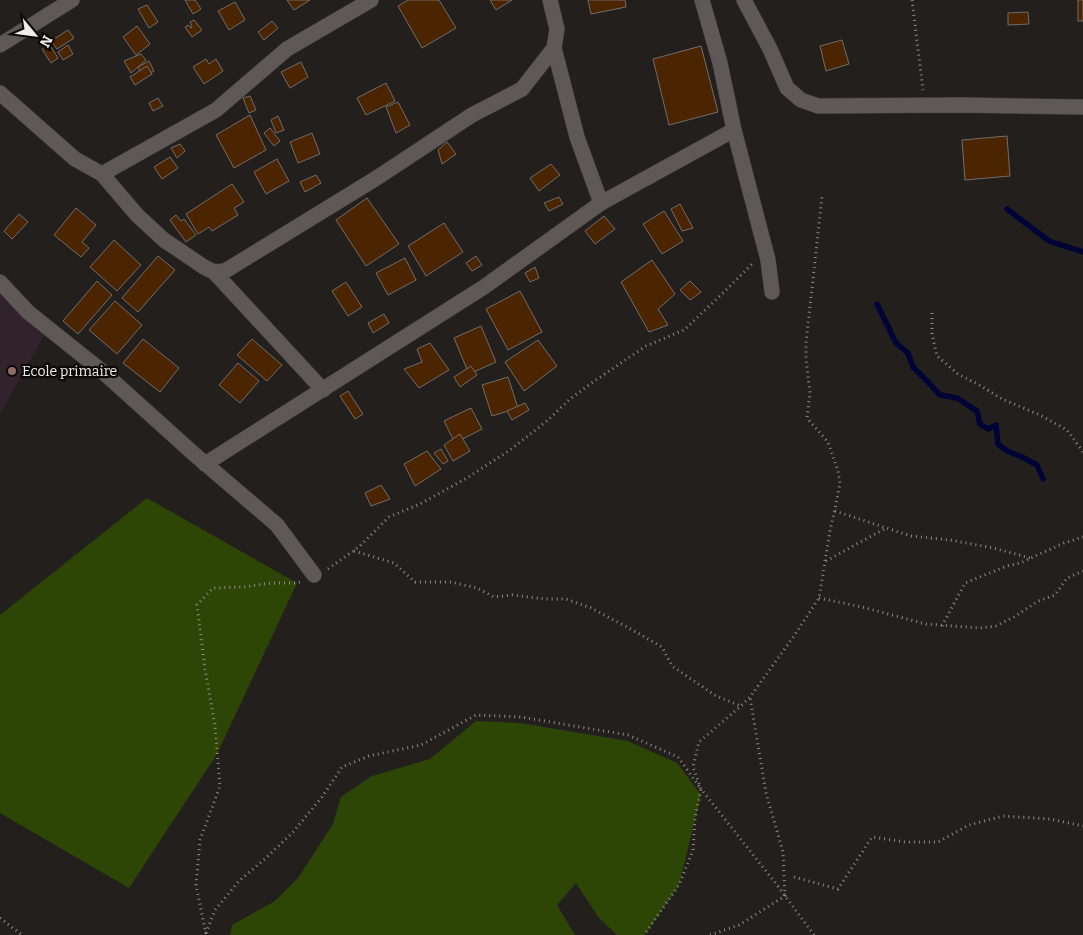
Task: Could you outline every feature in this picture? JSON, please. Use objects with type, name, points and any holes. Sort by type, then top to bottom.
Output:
[{"type":"street","points":[[0,45],[72,0]]},
{"type":"street","points":[[102,174],[216,110],[287,49],[371,0]]},
{"type":"street","points":[[550,0],[557,29],[554,48],[577,137],[601,203]]},
{"type":"street","points":[[702,0],[720,63],[734,130],[768,260],[772,292]]},
{"type":"street","points":[[744,0],[770,49],[787,88],[801,100],[818,106],[1083,107]]},
{"type":"street","points":[[214,272],[225,271],[237,264],[374,179],[472,115],[522,89],[554,48]]},
{"type":"street","points":[[0,92],[75,159],[102,174],[137,215],[164,240],[214,272],[323,390]]},
{"type":"street","points":[[205,464],[484,287],[601,203],[734,130]]},
{"type":"street","points":[[0,282],[28,312],[103,372],[205,464],[277,525],[314,575]]},
{"type":"path","points":[[912,0],[925,105]]},
{"type":"path","points":[[644,935],[679,885],[693,850],[695,818],[701,789],[692,767],[699,742],[750,697],[819,598],[840,483],[828,442],[807,418],[810,393],[806,343],[822,197]]},
{"type":"path","points":[[205,935],[196,885],[200,840],[220,786],[215,726],[205,669],[197,605],[213,588],[243,587],[271,583],[297,583],[330,568],[360,546],[389,517],[420,504],[467,478],[510,450],[593,382],[646,346],[684,330],[757,259],[768,260]]},
{"type":"path","points":[[932,314],[932,334],[937,356],[958,374],[1002,399],[1040,414],[1067,430],[1083,452]]},
{"type":"path","points":[[835,511],[911,536],[950,540],[993,548],[1030,558]]},
{"type":"path","points":[[825,561],[887,528]]},
{"type":"path","points":[[942,626],[965,584],[1064,543],[1083,538]]},
{"type":"path","points":[[354,551],[394,563],[415,582],[452,582],[478,588],[494,597],[512,595],[544,599],[566,599],[591,608],[662,648],[672,666],[716,696],[741,706]]},
{"type":"path","points":[[819,598],[926,624],[980,628],[996,626],[1038,602],[1055,595],[1067,578],[1083,571]]},
{"type":"path","points":[[750,697],[766,793],[783,852],[785,896]]},
{"type":"path","points":[[205,935],[215,910],[239,881],[293,832],[322,797],[342,767],[370,756],[421,745],[476,715],[521,717],[628,735],[678,757],[814,935]]},
{"type":"path","points":[[794,877],[838,889],[872,837],[905,842],[938,842],[969,825],[1003,816],[1050,819],[1083,826]]},
{"type":"path","points":[[710,935],[739,925],[785,896]]},
{"type":"path","points":[[0,918],[22,935]]},
{"type":"shaded area","name":"Ecole primaire","points":[[0,282],[48,328],[0,414]]},
{"type":"green space","points":[[147,498],[297,583],[217,754],[129,888],[0,813],[0,615]]},
{"type":"green space","points":[[476,721],[520,723],[628,741],[677,763],[701,795],[679,885],[645,935],[617,935],[599,918],[576,883],[557,905],[575,935],[230,935],[232,925],[275,901],[298,878],[333,824],[341,797],[372,776],[430,759]]},
{"type":"building","points":[[185,0],[195,0],[201,9],[193,14]]},
{"type":"building","points":[[287,0],[310,0],[294,10]]},
{"type":"building","points":[[408,0],[439,0],[456,28],[422,48],[398,6]]},
{"type":"building","points":[[490,0],[512,0],[496,10]]},
{"type":"building","points":[[588,0],[625,0],[626,7],[591,14]]},
{"type":"building","points":[[1078,0],[1083,0],[1083,21],[1078,21]]},
{"type":"building","points":[[235,2],[245,20],[229,30],[218,11]]},
{"type":"building","points":[[147,5],[158,22],[149,28],[138,9]]},
{"type":"building","points":[[1028,12],[1029,24],[1008,25],[1008,13]]},
{"type":"building","points":[[194,20],[202,30],[192,37],[185,27],[188,25],[191,28],[190,22]]},
{"type":"building","points":[[272,21],[278,28],[264,40],[258,32]]},
{"type":"building","points":[[137,26],[150,44],[136,55],[123,37]]},
{"type":"building","points":[[68,30],[74,38],[57,49],[51,41]]},
{"type":"building","points":[[842,40],[849,64],[826,71],[820,46]]},
{"type":"building","points":[[49,44],[58,58],[51,63],[42,49]]},
{"type":"building","points":[[68,45],[73,54],[63,60],[58,52]]},
{"type":"building","points":[[701,46],[718,112],[669,125],[653,59]]},
{"type":"building","points":[[141,54],[146,60],[131,73],[124,61]]},
{"type":"building","points":[[206,59],[209,64],[216,59],[223,71],[204,84],[193,67]]},
{"type":"building","points":[[149,61],[154,71],[143,77],[138,67]]},
{"type":"building","points":[[301,62],[308,77],[290,88],[281,72]]},
{"type":"building","points":[[147,66],[152,74],[135,85],[130,77]]},
{"type":"building","points":[[386,83],[395,101],[366,115],[357,98]]},
{"type":"building","points":[[250,96],[256,110],[249,113],[243,98]]},
{"type":"building","points":[[158,98],[163,106],[153,111],[149,103]]},
{"type":"building","points":[[398,102],[410,125],[396,133],[386,107]]},
{"type":"building","points":[[250,115],[266,150],[234,168],[216,135]]},
{"type":"building","points":[[278,116],[284,130],[276,133],[271,120]]},
{"type":"building","points":[[270,128],[280,141],[274,146],[264,133]]},
{"type":"building","points":[[312,133],[320,154],[298,163],[290,142]]},
{"type":"building","points":[[1007,136],[1010,176],[965,180],[962,140]]},
{"type":"building","points":[[447,142],[456,154],[442,164],[438,150]]},
{"type":"building","points":[[180,144],[185,151],[177,158],[171,148]]},
{"type":"building","points":[[170,157],[178,168],[162,179],[154,167]]},
{"type":"building","points":[[277,159],[289,181],[266,194],[254,172]]},
{"type":"building","points":[[551,164],[560,175],[539,191],[530,178]]},
{"type":"building","points":[[316,175],[321,183],[305,192],[300,182]]},
{"type":"building","points":[[232,184],[244,202],[234,208],[238,215],[212,231],[209,227],[198,234],[186,214]]},
{"type":"building","points":[[559,197],[563,204],[549,211],[544,203]]},
{"type":"building","points":[[367,198],[399,244],[366,266],[336,220]]},
{"type":"building","points":[[680,204],[693,228],[682,231],[671,209]]},
{"type":"building","points":[[76,208],[96,225],[82,242],[89,248],[81,257],[54,235]]},
{"type":"building","points":[[664,211],[683,241],[662,254],[643,224]]},
{"type":"building","points":[[19,214],[28,222],[12,239],[4,231]]},
{"type":"building","points":[[176,215],[181,221],[184,219],[196,235],[186,242],[170,220]]},
{"type":"building","points":[[604,216],[615,229],[595,244],[585,231]]},
{"type":"building","points":[[444,223],[463,252],[426,276],[408,246]]},
{"type":"building","points":[[114,240],[141,265],[117,291],[90,267]]},
{"type":"building","points":[[158,256],[175,270],[138,312],[122,298]]},
{"type":"building","points":[[476,256],[482,265],[472,271],[466,263]]},
{"type":"building","points":[[405,258],[416,280],[388,295],[376,273]]},
{"type":"building","points":[[652,260],[675,294],[658,309],[668,325],[649,332],[621,282]]},
{"type":"building","points":[[535,267],[539,278],[530,282],[525,273]]},
{"type":"building","points":[[97,281],[112,295],[78,334],[63,321]]},
{"type":"building","points":[[690,281],[701,292],[690,300],[680,290]]},
{"type":"building","points":[[346,282],[362,307],[348,316],[332,291]]},
{"type":"building","points":[[520,291],[542,332],[508,350],[486,309]]},
{"type":"building","points":[[115,301],[142,325],[117,354],[89,330]]},
{"type":"building","points":[[384,314],[389,323],[373,333],[368,323]]},
{"type":"building","points":[[481,326],[496,362],[469,374],[454,338]]},
{"type":"building","points":[[143,339],[179,368],[160,392],[123,363]]},
{"type":"building","points":[[252,339],[282,365],[267,381],[237,355]]},
{"type":"building","points":[[538,340],[557,366],[524,391],[505,362]]},
{"type":"building","points":[[430,343],[449,370],[419,388],[404,369],[422,362],[417,349]]},
{"type":"building","points":[[238,363],[259,381],[240,403],[219,385]]},
{"type":"building","points":[[471,366],[477,375],[460,387],[454,377]]},
{"type":"building","points":[[508,377],[518,408],[492,416],[482,385]]},
{"type":"building","points":[[348,391],[363,414],[355,419],[340,396]]},
{"type":"building","points":[[525,403],[529,410],[512,420],[507,411]]},
{"type":"building","points":[[471,408],[482,429],[455,443],[444,421]]},
{"type":"building","points":[[460,434],[470,451],[453,461],[444,445]]},
{"type":"building","points":[[441,449],[448,461],[443,464],[434,453]]},
{"type":"building","points":[[427,451],[441,469],[415,486],[404,464]]},
{"type":"building","points":[[381,485],[390,499],[371,506],[365,493]]},
{"type":"waterway","points":[[1007,209],[1049,241],[1083,252]]},
{"type":"waterway","points":[[877,304],[896,343],[908,353],[913,367],[940,395],[957,398],[977,411],[980,424],[988,429],[996,425],[998,444],[1007,451],[1037,465],[1043,479]]},
{"type":"place","name":"Ecole primaire","points":[[12,371]]}]
